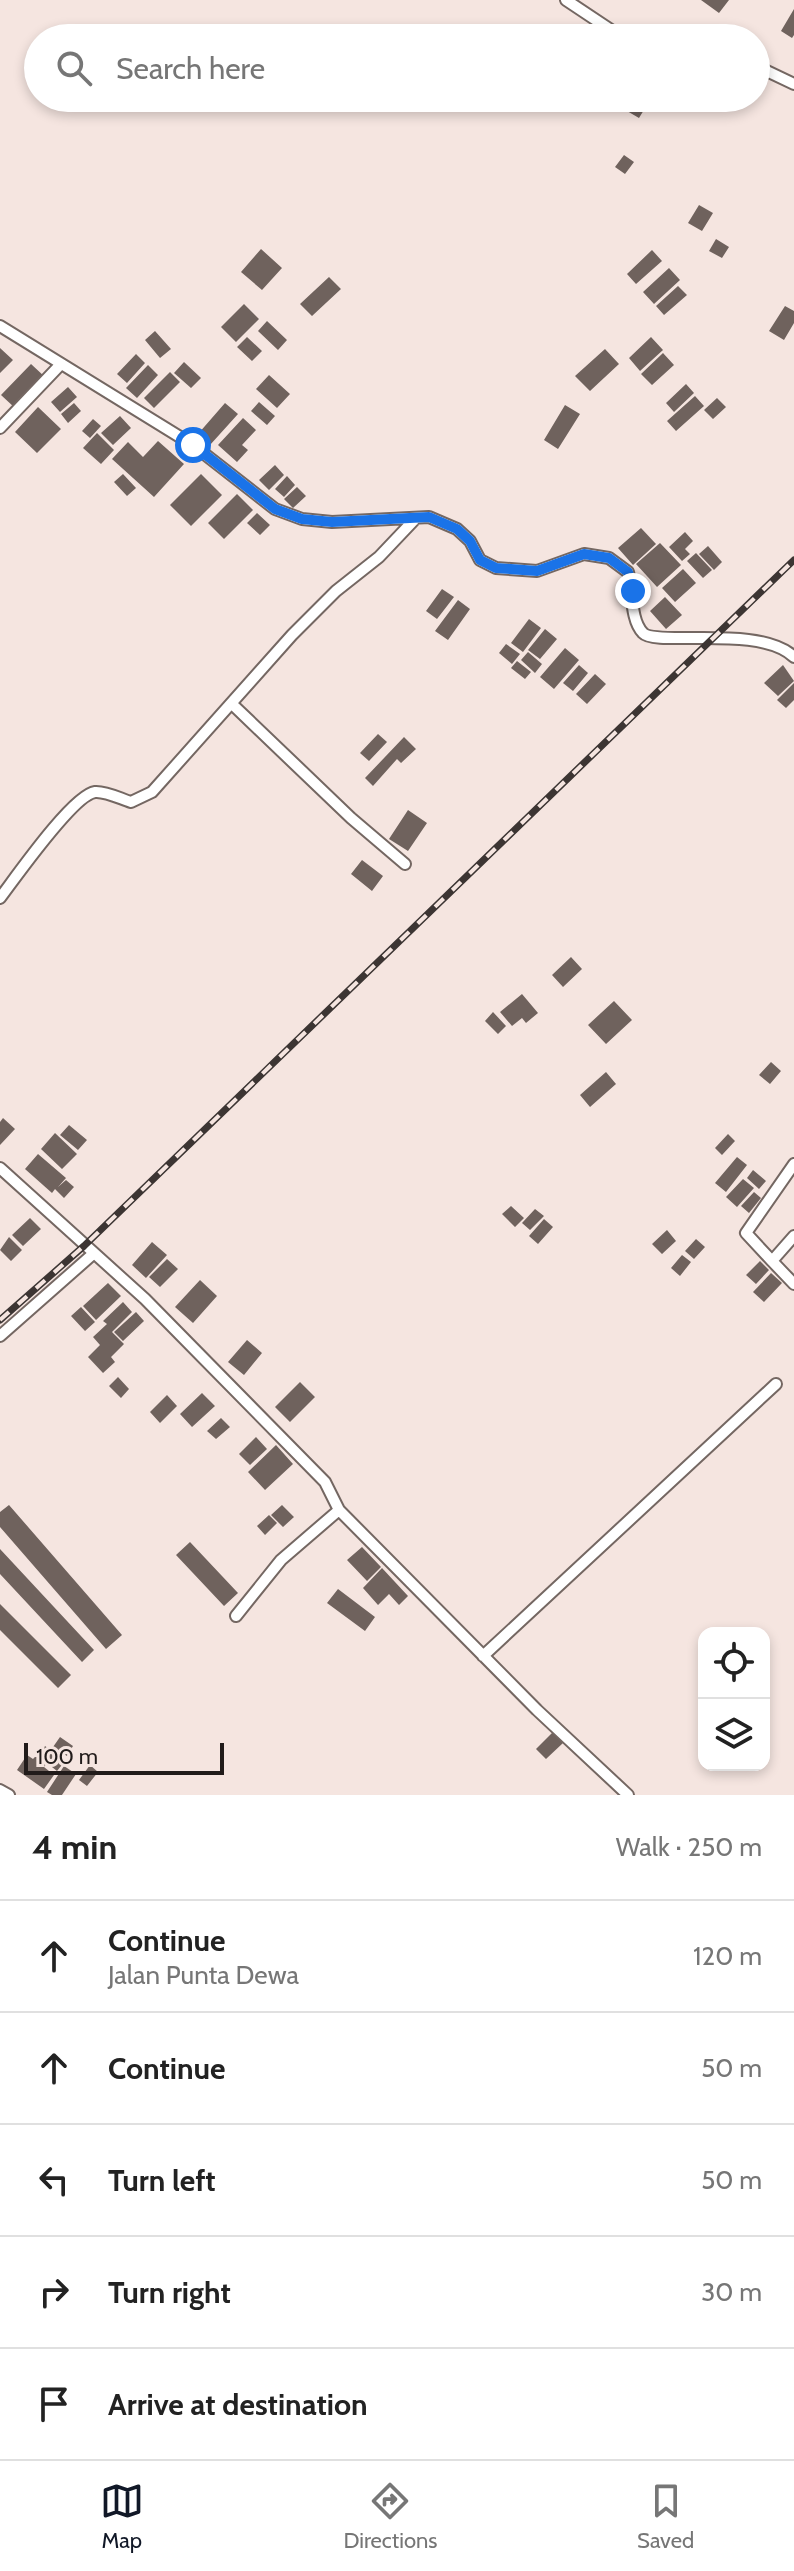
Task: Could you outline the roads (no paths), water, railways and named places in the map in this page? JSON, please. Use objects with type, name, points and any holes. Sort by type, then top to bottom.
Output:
[{"type":"street","points":[[566,0],[602,24]]},
{"type":"street","points":[[770,73],[794,84]]},
{"type":"street","points":[[0,326],[193,445],[275,509],[302,519],[332,522],[429,517],[457,529],[470,541],[480,560],[496,568],[537,571],[584,554],[609,558],[628,572],[636,623],[644,635],[656,639],[715,635],[780,647],[794,657]]},
{"type":"street","points":[[0,428],[61,364]]},
{"type":"street","points":[[0,898],[84,796],[97,792],[131,802],[152,792],[233,705],[292,635],[416,518]]},
{"type":"street","points":[[233,705],[351,818],[405,864]]},
{"type":"street","points":[[794,1164],[746,1233],[794,1284]]},
{"type":"street","points":[[0,1168],[145,1299],[325,1482],[339,1510],[483,1656],[628,1795]]},
{"type":"street","points":[[772,1261],[794,1236]]},
{"type":"street","points":[[0,1336],[93,1254]]},
{"type":"street","points":[[483,1656],[776,1384]]},
{"type":"street","points":[[236,1616],[281,1560],[339,1510]]},
{"type":"street","points":[[0,1790],[9,1795]]},
{"type":"railway","points":[[0,1320],[84,1246],[794,560]]}]
